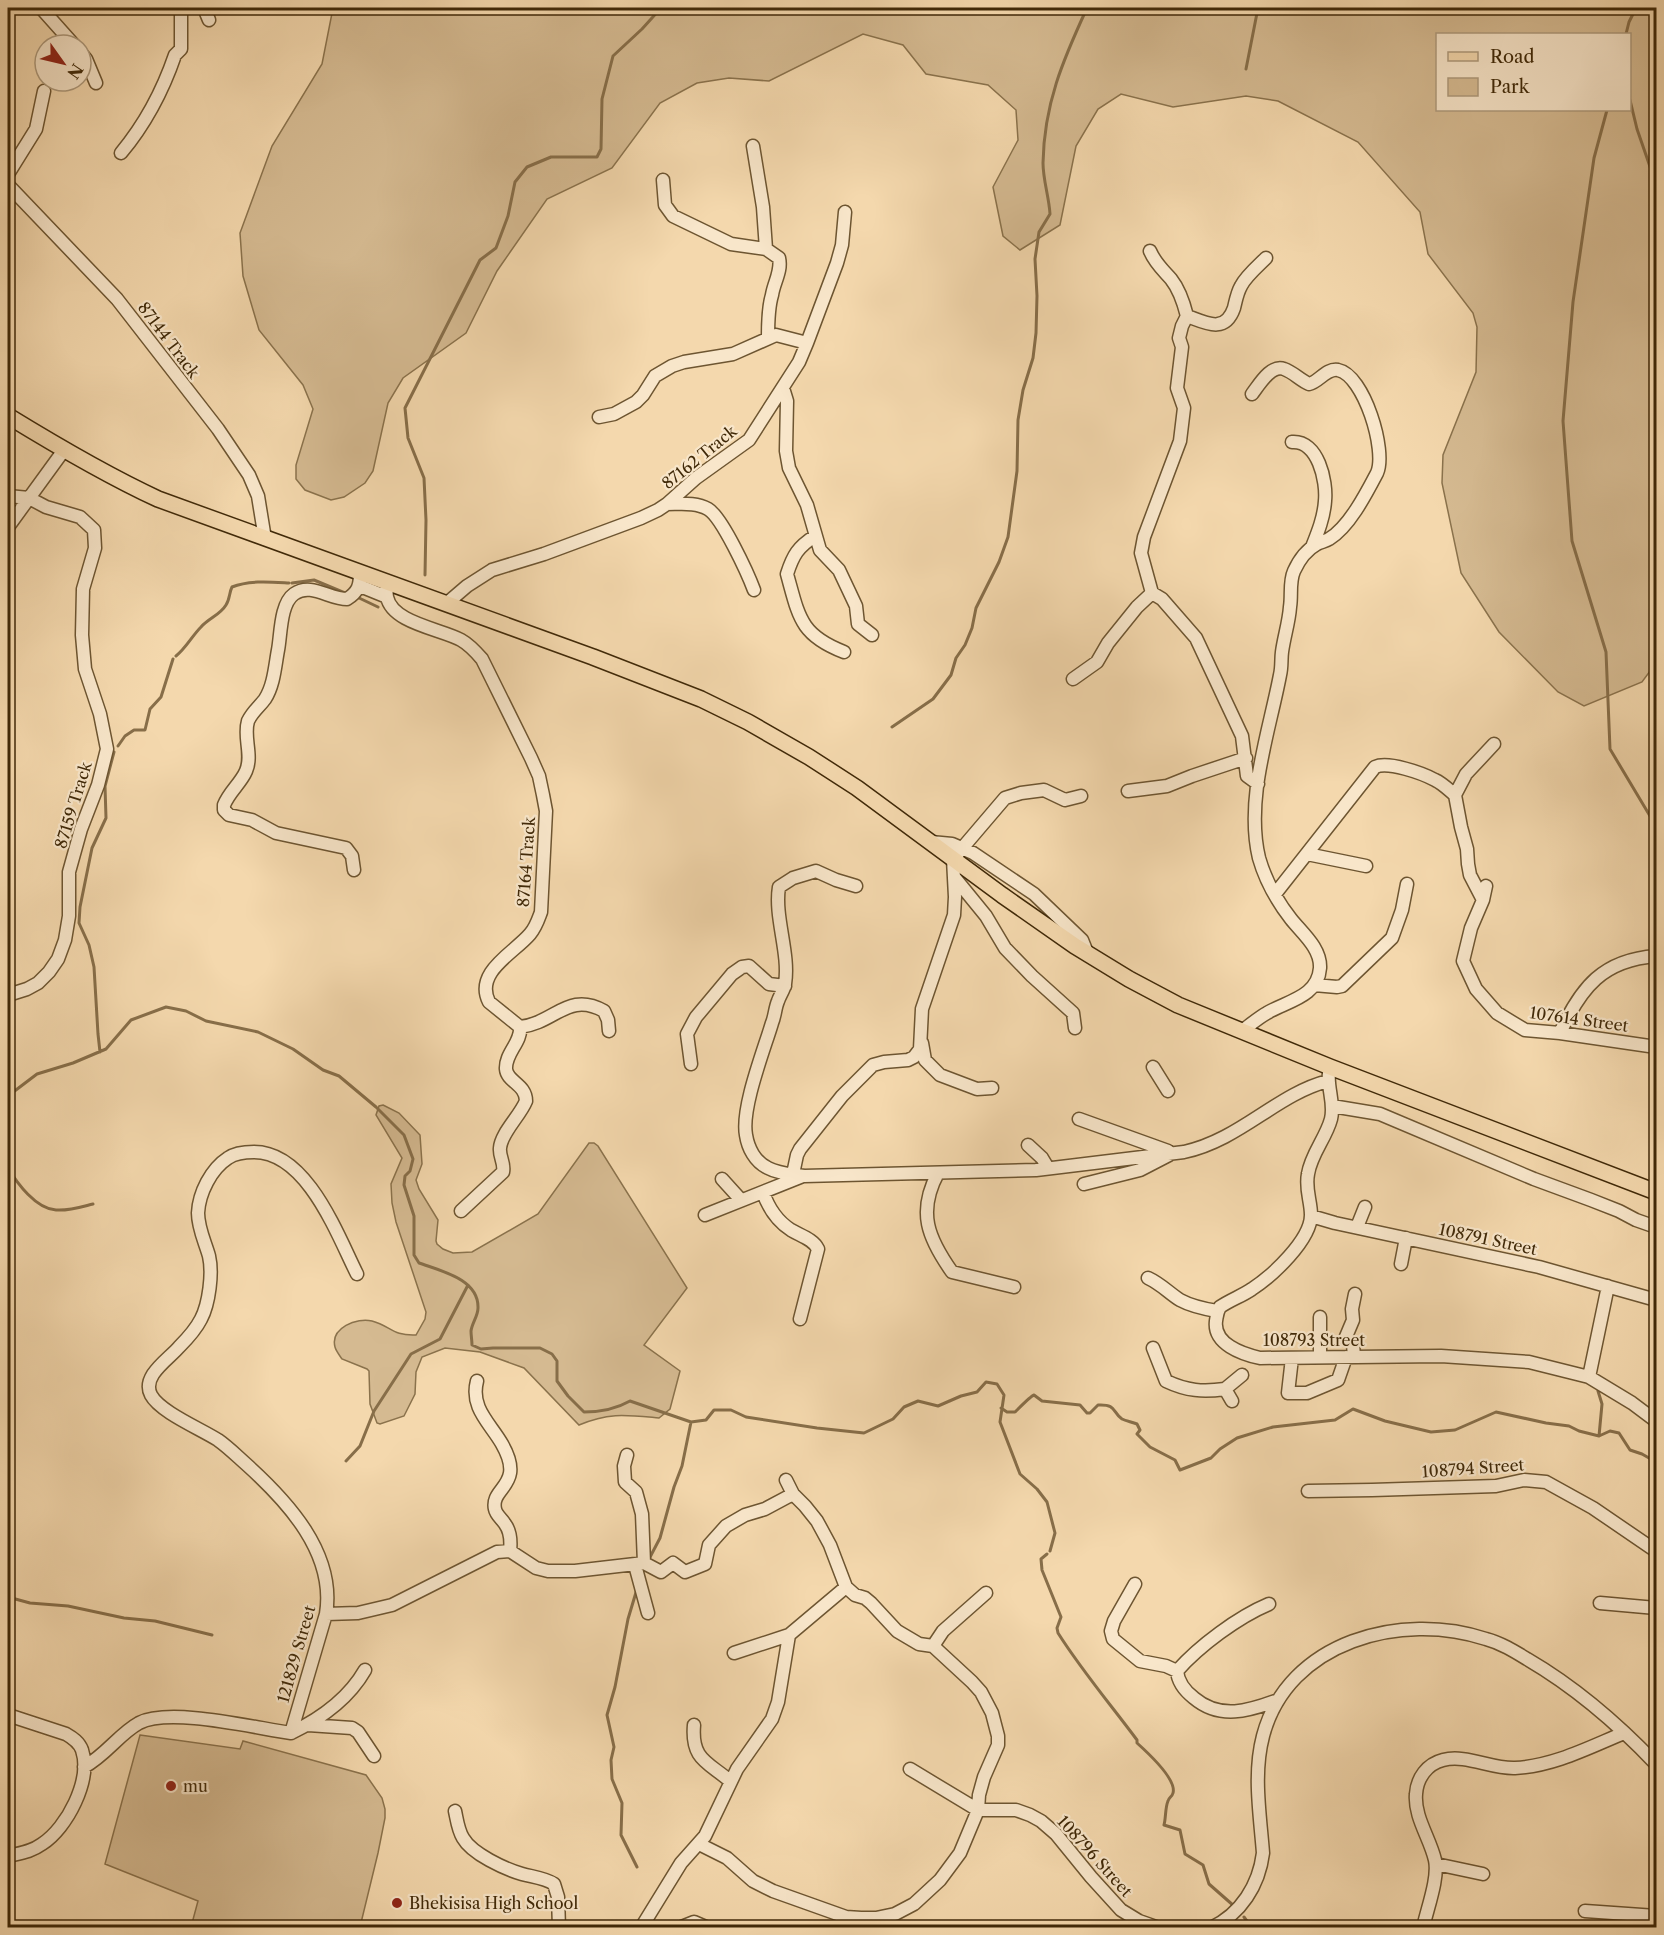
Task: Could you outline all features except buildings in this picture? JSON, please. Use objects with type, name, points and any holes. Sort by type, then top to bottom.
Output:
[{"type":"main road","points":[[8,416],[63,450],[158,500],[265,539],[387,590],[446,604],[662,683],[748,722],[857,788],[931,842],[957,853],[1002,895],[1088,954],[1178,1005],[1242,1032],[1329,1074],[1656,1192]]},
{"type":"street","points":[[41,8],[63,33]]},
{"type":"street","points":[[121,153],[139,132],[149,115],[175,55],[181,49],[181,8]]},
{"type":"street","points":[[93,76],[96,83]]},
{"type":"street","points":[[8,174],[36,129],[44,93]]},
{"type":"street","points":[[753,146],[763,207],[766,249]]},
{"type":"street","points":[[663,180],[665,205],[673,216],[731,244],[766,249],[779,258],[778,274],[771,295],[768,337]]},
{"type":"street","name":"87144 Track","points":[[8,184],[117,299],[218,429],[249,475],[258,496],[265,539]]},
{"type":"street","name":"87162 Track","points":[[446,604],[467,586],[492,570],[544,554],[641,518],[667,504],[696,478],[749,440],[799,362],[807,343],[837,263],[842,245],[845,212]]},
{"type":"street","points":[[1150,251],[1156,265],[1174,284],[1185,305],[1187,316],[1179,338],[1182,347],[1177,388],[1185,408],[1180,441],[1141,546],[1141,553],[1152,593],[1162,599],[1196,638],[1242,736],[1247,776],[1258,784]]},
{"type":"street","points":[[1187,316],[1211,325],[1220,325],[1226,321],[1242,283],[1266,258]]},
{"type":"street","points":[[599,417],[614,414],[636,402],[655,376],[672,366],[684,362],[728,356],[768,337],[781,335],[807,343]]},
{"type":"street","points":[[1242,1032],[1267,1013],[1299,999],[1314,985],[1320,968],[1314,947],[1291,919],[1263,872],[1255,827],[1258,784],[1267,725],[1281,673],[1282,653],[1291,606],[1293,573],[1305,552],[1329,539],[1350,518],[1380,466],[1380,445],[1365,399],[1343,372],[1330,371],[1309,384],[1284,369],[1278,368],[1271,371],[1252,394]]},
{"type":"street","points":[[783,388],[787,404],[786,451],[789,468],[807,505],[815,536],[823,554],[839,570],[856,606],[858,624],[872,635]]},
{"type":"street","points":[[1292,442],[1300,441],[1310,448],[1316,457],[1325,484],[1325,503],[1312,547]]},
{"type":"street","points":[[8,527],[63,450]]},
{"type":"street","points":[[8,496],[28,498]]},
{"type":"street","name":"87159 Track","points":[[8,995],[38,983],[58,959],[65,940],[69,916],[69,872],[81,829],[98,785],[107,749],[100,714],[85,669],[82,635],[83,589],[94,548],[94,530],[80,517],[46,507],[28,498]]},
{"type":"street","points":[[667,504],[692,504],[712,511],[747,569],[754,590]]},
{"type":"street","points":[[815,536],[795,553],[787,574],[807,629],[815,638],[844,652]]},
{"type":"street","points":[[354,870],[352,856],[346,848],[270,831],[252,820],[229,815],[224,805],[248,767],[248,721],[265,699],[270,687],[283,615],[288,601],[295,594],[305,590],[316,590],[347,599],[354,594],[360,579]]},
{"type":"street","name":"87164 Track","points":[[387,590],[393,608],[412,622],[459,639],[482,659],[539,776],[546,811],[541,912],[530,933],[490,974],[485,986],[489,1002],[520,1027]]},
{"type":"street","points":[[1073,679],[1097,662],[1108,643],[1137,607],[1152,593]]},
{"type":"street","points":[[1483,900],[1470,875],[1467,849],[1455,795],[1466,774],[1494,744]]},
{"type":"street","points":[[1128,791],[1167,786],[1246,758]]},
{"type":"street","points":[[1275,894],[1370,771],[1378,765],[1385,764],[1436,780],[1455,795]]},
{"type":"street","points":[[799,1175],[797,1155],[800,1149],[842,1096],[873,1065],[908,1060],[914,1057],[920,1049],[921,1010],[954,915],[957,853],[999,804],[1009,796],[1038,790],[1047,791],[1065,800],[1081,796]]},
{"type":"street","points":[[1307,854],[1366,866]]},
{"type":"street","points":[[856,886],[816,871],[793,878],[779,887],[778,900],[786,966],[785,986],[778,1001],[748,1105],[746,1134],[752,1153],[758,1161],[777,1172],[799,1175],[938,1173],[1048,1168],[1195,1149],[1222,1139],[1318,1083],[1329,1074]]},
{"type":"street","points":[[955,878],[986,916],[1005,948],[1073,1013],[1075,1028]]},
{"type":"street","points":[[1314,985],[1342,986],[1392,938],[1402,910],[1407,884]]},
{"type":"street","name":"107614 Street","points":[[1486,886],[1483,900],[1471,928],[1463,961],[1476,990],[1497,1013],[1525,1030],[1656,1047]]},
{"type":"street","points":[[1560,1033],[1572,1007],[1596,978],[1613,967],[1635,958],[1656,956]]},
{"type":"street","points":[[691,1065],[687,1034],[696,1017],[732,974],[742,967],[749,966],[769,984],[785,986]]},
{"type":"street","points":[[461,1211],[503,1172],[504,1164],[500,1144],[526,1101],[522,1088],[507,1071],[508,1060],[520,1027],[540,1022],[577,1004],[586,1003],[604,1011],[609,1031]]},
{"type":"street","points":[[921,1039],[925,1060],[940,1075],[977,1089],[992,1089]]},
{"type":"street","points":[[1153,1067],[1168,1091]]},
{"type":"street","points":[[1148,1278],[1181,1300],[1204,1309],[1217,1311],[1225,1304],[1253,1289],[1271,1274],[1301,1242],[1311,1216],[1308,1172],[1329,1125],[1332,1106],[1329,1074]]},
{"type":"street","points":[[1332,1106],[1380,1114],[1534,1179],[1656,1227]]},
{"type":"street","points":[[1079,1119],[1172,1153]]},
{"type":"street","points":[[1028,1145],[1042,1158],[1048,1168]]},
{"type":"street","name":"121829 Street","points":[[291,1733],[328,1603],[320,1559],[304,1528],[273,1489],[220,1442],[161,1406],[150,1394],[149,1388],[157,1369],[196,1327],[206,1306],[210,1260],[198,1214],[200,1199],[214,1173],[228,1158],[239,1153],[256,1152],[279,1157],[286,1162],[311,1188],[326,1211],[357,1274]]},
{"type":"street","points":[[1084,1184],[1140,1170],[1163,1160],[1172,1153]]},
{"type":"street","points":[[938,1173],[927,1198],[927,1224],[949,1268],[952,1272],[1014,1287]]},
{"type":"street","points":[[705,1215],[799,1175]]},
{"type":"street","points":[[722,1179],[741,1200]]},
{"type":"street","points":[[763,1192],[771,1210],[791,1230],[816,1245],[818,1250],[800,1319]]},
{"type":"street","points":[[1357,1227],[1365,1207]]},
{"type":"street","name":"108791 Street","points":[[1311,1216],[1539,1267],[1656,1300]]},
{"type":"street","points":[[1401,1264],[1406,1238]]},
{"type":"street","points":[[1589,1377],[1608,1286]]},
{"type":"street","points":[[1292,1358],[1288,1393],[1307,1393],[1338,1380],[1350,1357],[1353,1344],[1345,1339],[1353,1320],[1352,1309],[1355,1294]]},
{"type":"street","name":"108793 Street","points":[[1217,1311],[1215,1328],[1217,1333],[1223,1341],[1245,1355],[1260,1358],[1441,1356],[1529,1362],[1589,1377],[1632,1403],[1656,1421]]},
{"type":"street","points":[[1320,1317],[1320,1357]]},
{"type":"street","points":[[1153,1348],[1166,1381],[1181,1388],[1202,1392],[1225,1389],[1242,1375]]},
{"type":"street","points":[[477,1382],[475,1399],[479,1411],[502,1445],[511,1467],[510,1477],[496,1498],[494,1507],[498,1516],[508,1527],[510,1551]]},
{"type":"street","points":[[1225,1389],[1233,1401]]},
{"type":"street","points":[[627,1455],[624,1466],[625,1482],[636,1492],[642,1514],[642,1590],[648,1613]]},
{"type":"street","points":[[699,1844],[727,1858],[753,1881],[773,1891],[846,1917],[876,1918],[894,1914],[914,1904],[940,1881],[960,1852],[978,1810],[981,1785],[998,1745],[995,1722],[981,1692],[933,1646],[919,1644],[897,1631],[871,1603],[855,1595],[846,1587],[830,1545],[817,1521],[793,1494],[786,1480]]},
{"type":"street","name":"108794 Street","points":[[1308,1491],[1496,1486],[1524,1480],[1546,1482],[1593,1508],[1656,1551]]},
{"type":"street","points":[[326,1614],[358,1612],[392,1605],[489,1554],[497,1552],[510,1551],[536,1568],[548,1570],[575,1571],[642,1567],[661,1572],[673,1563],[685,1572],[705,1564],[709,1545],[726,1526],[793,1494]]},
{"type":"street","points":[[1135,1584],[1114,1621],[1111,1630],[1113,1639],[1140,1661],[1166,1666],[1177,1671]]},
{"type":"street","points":[[734,1653],[789,1635],[846,1587]]},
{"type":"street","points":[[933,1646],[943,1630],[986,1593]]},
{"type":"street","points":[[1600,1603],[1656,1608]]},
{"type":"street","points":[[1177,1671],[1201,1647],[1252,1612],[1269,1604]]},
{"type":"street","points":[[1211,1928],[1229,1918],[1239,1908],[1257,1881],[1263,1853],[1257,1775],[1263,1737],[1278,1700],[1292,1679],[1343,1645],[1382,1632],[1422,1629],[1449,1630],[1487,1639],[1507,1647],[1577,1691],[1656,1764]]},
{"type":"street","points":[[642,1928],[681,1863],[699,1844],[714,1819],[730,1781],[772,1719],[778,1702],[789,1635]]},
{"type":"street","points":[[84,1767],[104,1754],[130,1729],[150,1719],[217,1720],[291,1733],[308,1725],[345,1697],[365,1671]]},
{"type":"street","points":[[1177,1671],[1178,1678],[1186,1692],[1204,1706],[1216,1711],[1240,1711],[1278,1700]]},
{"type":"street","points":[[8,1715],[66,1734],[74,1739],[81,1750],[84,1767],[76,1802],[57,1831],[34,1849],[24,1854],[8,1856]]},
{"type":"street","points":[[308,1725],[352,1728],[358,1732],[374,1756]]},
{"type":"street","points":[[694,1725],[694,1745],[697,1752],[710,1766],[730,1781]]},
{"type":"street","points":[[1423,1928],[1436,1864],[1417,1810],[1416,1792],[1419,1780],[1432,1764],[1450,1759],[1504,1768],[1535,1765],[1571,1756],[1624,1733]]},
{"type":"street","points":[[910,1769],[978,1810]]},
{"type":"street","name":"108796 Street","points":[[978,1810],[1016,1810],[1041,1821],[1056,1833],[1120,1910],[1139,1921],[1159,1928]]},
{"type":"street","points":[[455,1811],[462,1837],[480,1854],[511,1870],[554,1884],[558,1897],[559,1928]]},
{"type":"street","points":[[1436,1864],[1483,1874]]},
{"type":"street","points":[[1584,1911],[1656,1916]]},
{"type":"street","points":[[679,1928],[694,1922],[708,1928]]},
{"type":"green space","points":[[333,8],[1656,8],[1656,663],[1642,682],[1584,706],[1558,692],[1499,632],[1461,573],[1442,483],[1443,455],[1476,372],[1477,327],[1473,313],[1428,254],[1420,212],[1358,142],[1278,101],[1246,96],[1173,107],[1121,94],[1098,109],[1076,146],[1060,225],[1020,250],[1003,236],[993,187],[1018,140],[1016,110],[988,85],[926,74],[903,45],[863,34],[769,81],[729,78],[697,83],[660,103],[612,168],[547,199],[497,271],[466,333],[403,378],[388,403],[373,471],[365,483],[344,497],[331,500],[305,490],[296,479],[296,465],[313,409],[303,385],[259,330],[243,276],[240,233],[272,146],[322,64]]},
{"type":"green space","points":[[383,1105],[399,1113],[420,1135],[422,1164],[416,1180],[438,1220],[437,1244],[453,1253],[472,1252],[538,1214],[589,1143],[598,1146],[687,1288],[644,1345],[680,1371],[670,1409],[659,1418],[609,1416],[579,1425],[524,1368],[480,1352],[445,1348],[422,1357],[416,1372],[415,1394],[404,1416],[377,1423],[370,1404],[369,1371],[342,1359],[335,1347],[337,1334],[352,1322],[366,1320],[402,1334],[416,1335],[425,1319],[426,1312],[396,1222],[392,1203],[391,1184],[402,1158],[376,1115],[379,1106]]},
{"type":"green space","points":[[140,1735],[240,1749],[243,1741],[366,1775],[382,1798],[385,1818],[360,1927],[191,1927],[198,1901],[105,1864]]},
{"type":"waterway","points":[[425,575],[424,478],[408,438],[405,408],[480,260],[496,248],[508,216],[515,182],[527,167],[551,157],[597,157],[601,149],[602,99],[613,56],[661,8]]},
{"type":"waterway","points":[[892,727],[933,699],[951,675],[956,658],[965,645],[972,628],[976,608],[999,562],[1008,537],[1017,471],[1018,420],[1023,390],[1033,358],[1036,333],[1035,259],[1039,232],[1050,214],[1043,163],[1047,121],[1056,83],[1087,8]]},
{"type":"waterway","points":[[1246,69],[1258,8]]},
{"type":"waterway","points":[[1626,33],[1636,8]]},
{"type":"waterway","points":[[1631,104],[1656,184]]},
{"type":"waterway","points":[[1607,111],[1594,158],[1573,302],[1563,421],[1572,541],[1606,652],[1610,749],[1650,816],[1656,821]]},
{"type":"waterway","points":[[292,583],[314,580],[345,593]]},
{"type":"waterway","points":[[176,656],[201,627],[224,608],[232,587],[253,582],[289,583]]},
{"type":"waterway","points":[[357,597],[378,607]]},
{"type":"waterway","points":[[118,746],[125,736],[134,730],[145,730],[150,709],[161,697],[173,659]]},
{"type":"waterway","points":[[100,1052],[94,967],[89,945],[79,923],[92,848],[106,818],[105,786],[114,752]]},
{"type":"waterway","points":[[8,1096],[37,1074],[73,1063],[106,1049],[131,1020],[166,1007],[186,1011],[206,1021],[258,1032],[293,1049],[323,1070],[339,1076],[376,1107],[404,1135],[413,1159],[410,1171],[405,1176],[404,1185],[414,1216],[414,1255],[419,1263],[448,1273],[466,1283],[472,1290],[477,1298],[478,1308],[471,1331],[472,1345],[481,1349],[540,1348],[552,1354],[557,1361],[557,1381],[584,1412],[608,1410],[630,1401],[691,1422],[706,1420],[714,1410],[731,1410],[746,1417],[864,1433],[893,1419],[904,1407],[918,1401],[938,1406],[977,1392],[986,1382],[997,1384],[1004,1395],[1000,1422],[1020,1474],[1037,1489],[1047,1502],[1055,1533],[1050,1551]]},
{"type":"waterway","points":[[8,1168],[28,1194],[49,1209],[66,1210],[93,1204]]},
{"type":"waterway","points":[[346,1461],[360,1446],[374,1411],[411,1354],[440,1339],[468,1285]]},
{"type":"waterway","points":[[1598,1391],[1602,1404],[1599,1436]]},
{"type":"waterway","points":[[1001,1408],[1007,1412],[1015,1412],[1034,1395],[1042,1401],[1080,1405],[1087,1413],[1098,1405],[1108,1406],[1122,1419],[1137,1424],[1140,1430],[1137,1434],[1150,1447],[1175,1460],[1180,1470],[1211,1458],[1237,1438],[1273,1427],[1335,1420],[1353,1409],[1385,1421],[1431,1432],[1455,1430],[1496,1412],[1569,1426],[1599,1436],[1610,1431],[1619,1433],[1630,1450],[1656,1462]]},
{"type":"waterway","points":[[648,1561],[660,1538],[682,1466],[691,1422]]},
{"type":"waterway","points":[[1047,1554],[1041,1559],[1042,1570],[1061,1617],[1057,1628],[1058,1633],[1137,1743],[1166,1773],[1173,1787],[1173,1793],[1168,1800],[1164,1825],[1180,1830],[1185,1854],[1203,1865],[1209,1884],[1234,1906]]},
{"type":"waterway","points":[[637,1589],[628,1619],[615,1687],[607,1715],[614,1747],[611,1760],[612,1779],[622,1803],[621,1835],[637,1867]]},
{"type":"waterway","points":[[8,1597],[30,1603],[68,1606],[124,1618],[155,1621],[212,1635]]},
{"type":"waterway","points":[[1244,1917],[1252,1928]]},
{"type":"place","name":"mu","points":[[171,1786]]},
{"type":"place","name":"Bhekisisa High School","points":[[397,1903]]}]
